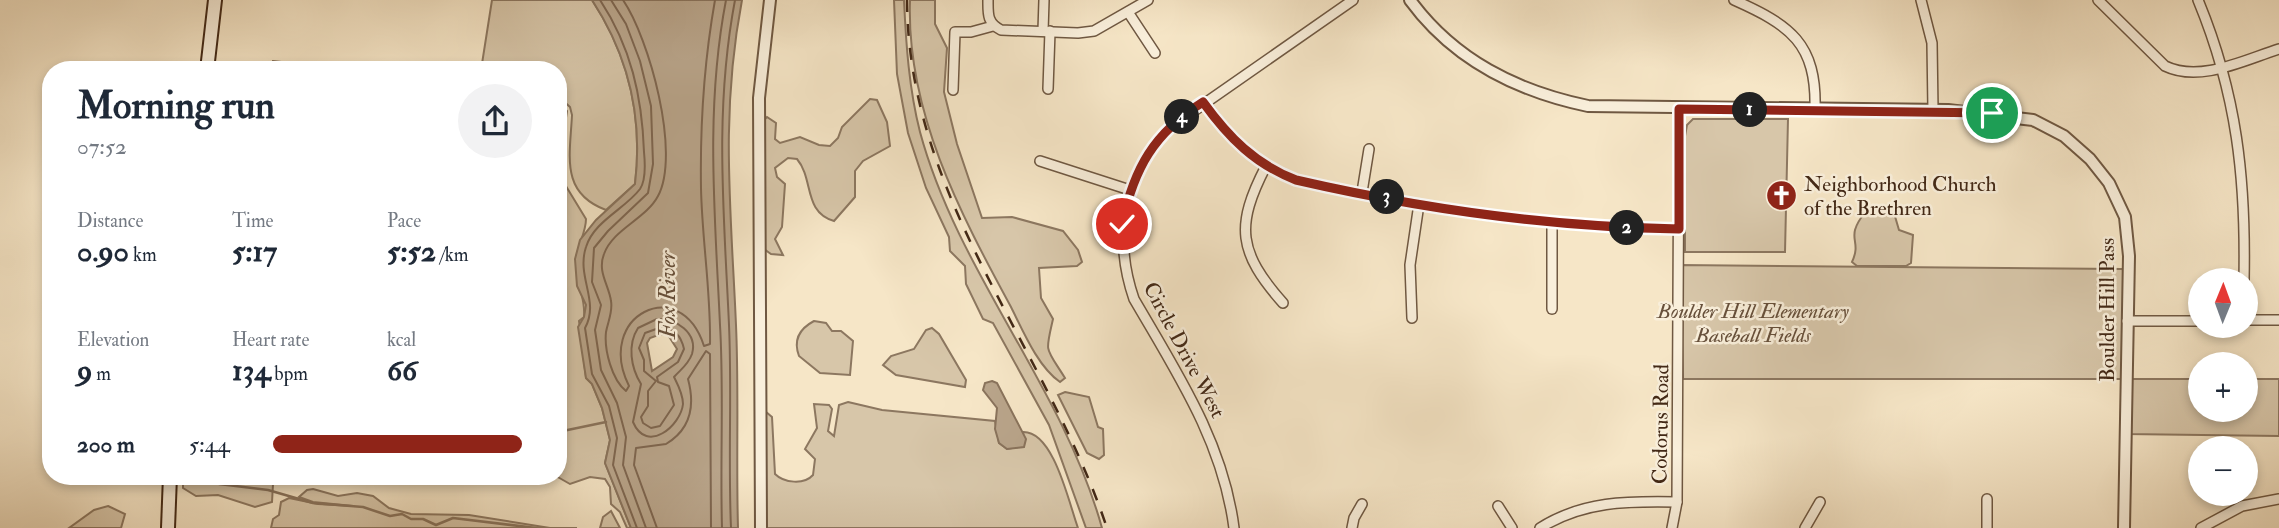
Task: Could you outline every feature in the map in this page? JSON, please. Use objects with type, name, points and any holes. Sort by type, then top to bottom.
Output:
[{"type":"main road","points":[[208,61],[215,0]]},
{"type":"main road","points":[[168,528],[170,485]]},
{"type":"street","points":[[761,528],[759,99],[770,0]]},
{"type":"street","points":[[988,0],[988,17],[993,26],[1000,30],[1047,31],[1094,31],[1148,0]]},
{"type":"street","points":[[1044,0],[1048,89]]},
{"type":"street","name":"Circle Drive West","points":[[1234,528],[1225,481],[1206,426],[1134,299],[1128,282],[1122,245],[1130,190],[1159,138],[1203,102],[1353,0]]},
{"type":"street","name":"Boulder Hill Pass","points":[[1410,0],[1427,24],[1460,53],[1521,87],[1588,107],[1933,110],[1992,113],[2033,120],[2064,136],[2090,159],[2109,183],[2124,217],[2129,256],[2124,528]]},
{"type":"street","points":[[1734,0],[1772,17],[1793,33],[1807,53],[1814,84],[1815,110]]},
{"type":"street","points":[[1921,0],[1932,43],[1933,110]]},
{"type":"street","points":[[2098,0],[2165,66],[2189,74],[2279,50]]},
{"type":"street","points":[[2198,0],[2222,66],[2242,159],[2244,268]]},
{"type":"street","points":[[1128,12],[1155,53]]},
{"type":"street","points":[[953,90],[955,32],[971,32],[993,26]]},
{"type":"street","points":[[1203,102],[1234,142],[1266,166],[1296,180],[1419,204],[1552,223],[1599,228],[1679,229]]},
{"type":"street","name":"Codorus Road","points":[[1672,528],[1677,502],[1679,109]]},
{"type":"street","points":[[1362,192],[1369,149]]},
{"type":"street","points":[[1040,161],[1130,190]]},
{"type":"street","points":[[1266,166],[1249,199],[1245,228],[1255,268],[1283,303]]},
{"type":"street","points":[[1412,318],[1410,265],[1419,204]]},
{"type":"street","points":[[1552,223],[1552,309]]},
{"type":"street","points":[[2258,320],[2279,320]]},
{"type":"street","points":[[2127,321],[2188,321]]},
{"type":"street","points":[[1987,499],[1987,528]]},
{"type":"street","points":[[2201,528],[2242,506],[2279,499]]},
{"type":"street","points":[[1540,528],[1563,515],[1593,505],[1622,501],[1677,502]]},
{"type":"street","points":[[1805,528],[1820,502]]},
{"type":"street","points":[[1352,528],[1362,504]]},
{"type":"street","points":[[1498,506],[1512,528]]},
{"type":"green space","points":[[492,0],[592,0],[615,43],[630,88],[637,135],[635,184],[606,210],[591,203],[581,194],[571,172],[572,115],[567,104],[567,61],[482,61]]},
{"type":"green space","points":[[894,0],[904,0],[913,99],[920,132],[937,184],[959,234],[1062,426],[1085,476],[1102,528],[1086,528],[1049,425],[993,323],[983,319],[966,284],[965,266],[950,251],[949,237],[926,188],[908,133],[897,74]]},
{"type":"green space","points":[[910,0],[935,0],[935,24],[947,48],[944,92],[957,144],[982,218],[1012,217],[1063,231],[1078,250],[1082,262],[1077,266],[1039,268],[1041,298],[1053,319],[1048,350],[1065,378],[1060,382],[1038,358],[1026,337],[973,235],[940,160],[917,82],[911,41]]},
{"type":"green space","points":[[870,99],[877,100],[887,122],[890,146],[863,161],[855,171],[855,197],[834,221],[824,217],[813,203],[806,176],[797,159],[788,158],[775,168],[777,177],[785,184],[782,227],[775,239],[783,255],[771,254],[764,249],[762,122],[767,117],[776,123],[775,139],[780,143],[800,137],[819,145],[830,146],[838,138],[842,127]]},
{"type":"green space","points":[[1693,119],[1788,119],[1785,252],[1685,252],[1685,136],[1687,125]]},
{"type":"green space","points":[[567,188],[586,219],[576,262],[584,310],[584,317],[579,321],[586,378],[592,384],[602,408],[610,440],[605,463],[631,528],[627,528],[620,512],[611,504],[610,487],[605,479],[590,477],[570,484],[567,482]]},
{"type":"green space","points":[[1866,211],[1894,213],[1899,230],[1913,235],[1911,263],[1906,266],[1857,266],[1852,262],[1856,248],[1854,234]]},
{"type":"green space","name":"Boulder Hill Elementary Baseball Fields","points":[[1680,265],[2122,269],[2129,276],[2123,379],[1683,379]]},
{"type":"green space","points":[[814,321],[826,323],[832,331],[841,331],[853,341],[850,375],[820,373],[799,356],[799,335]]},
{"type":"green space","points":[[932,328],[939,334],[966,380],[965,387],[896,375],[883,365],[891,356],[914,349],[926,330]]},
{"type":"green space","points":[[2123,379],[2188,379],[2188,422],[2258,422],[2258,379],[2279,379],[2279,436],[2126,434]]},
{"type":"green space","points":[[1065,392],[1089,397],[1098,427],[1103,429],[1104,455],[1099,459],[1087,453],[1058,395]]},
{"type":"green space","points":[[848,402],[882,410],[995,421],[999,443],[1007,449],[1024,446],[1023,432],[1034,435],[1052,456],[1078,528],[766,528],[766,412],[772,417],[775,474],[794,482],[813,475],[815,459],[805,449],[817,428],[814,404],[829,405],[832,409],[828,431],[834,436],[839,405]]},
{"type":"green space","points":[[183,485],[273,485],[272,502],[255,507],[218,495],[196,496],[183,488]]},
{"type":"green space","points":[[313,489],[338,496],[357,493],[373,496],[389,508],[411,514],[469,515],[550,528],[271,528],[273,519],[279,515],[281,502],[289,498],[318,504],[353,506],[313,502],[299,497],[307,490]]},
{"type":"green space","points":[[108,506],[125,514],[121,528],[69,528],[94,510]]},
{"type":"green space","points":[[611,511],[620,528],[600,528],[603,517]]},
{"type":"water","name":"Fox River","points":[[592,0],[742,0],[735,43],[729,123],[737,350],[738,528],[631,528],[605,463],[610,440],[602,408],[592,384],[586,378],[578,327],[584,317],[586,305],[577,286],[575,259],[580,240],[596,220],[635,184],[637,135],[624,65],[605,21]],"holes":[[[661,334],[668,335],[677,349],[673,357],[652,371],[647,343],[650,338]]]},
{"type":"water","points":[[985,383],[997,383],[1026,439],[1024,447],[1007,449],[999,443],[995,429],[997,408],[983,390]]},
{"type":"waterway","points":[[567,430],[606,422]]},
{"type":"waterway","points":[[227,485],[268,490],[313,503],[363,507],[390,516],[402,514],[436,525],[453,518],[536,528]]},
{"type":"railway","points":[[907,0],[913,73],[930,141],[955,207],[984,271],[1081,461],[1107,528]]},
{"type":"place","name":"Neighborhood Church of the Brethren","points":[[1781,196]]},
{"type":"route","points":[[1122,224],[1130,190],[1145,159],[1168,129],[1203,102],[1234,142],[1266,166],[1296,180],[1505,219],[1599,228],[1679,229],[1679,109],[1948,110],[1992,113]]}]
